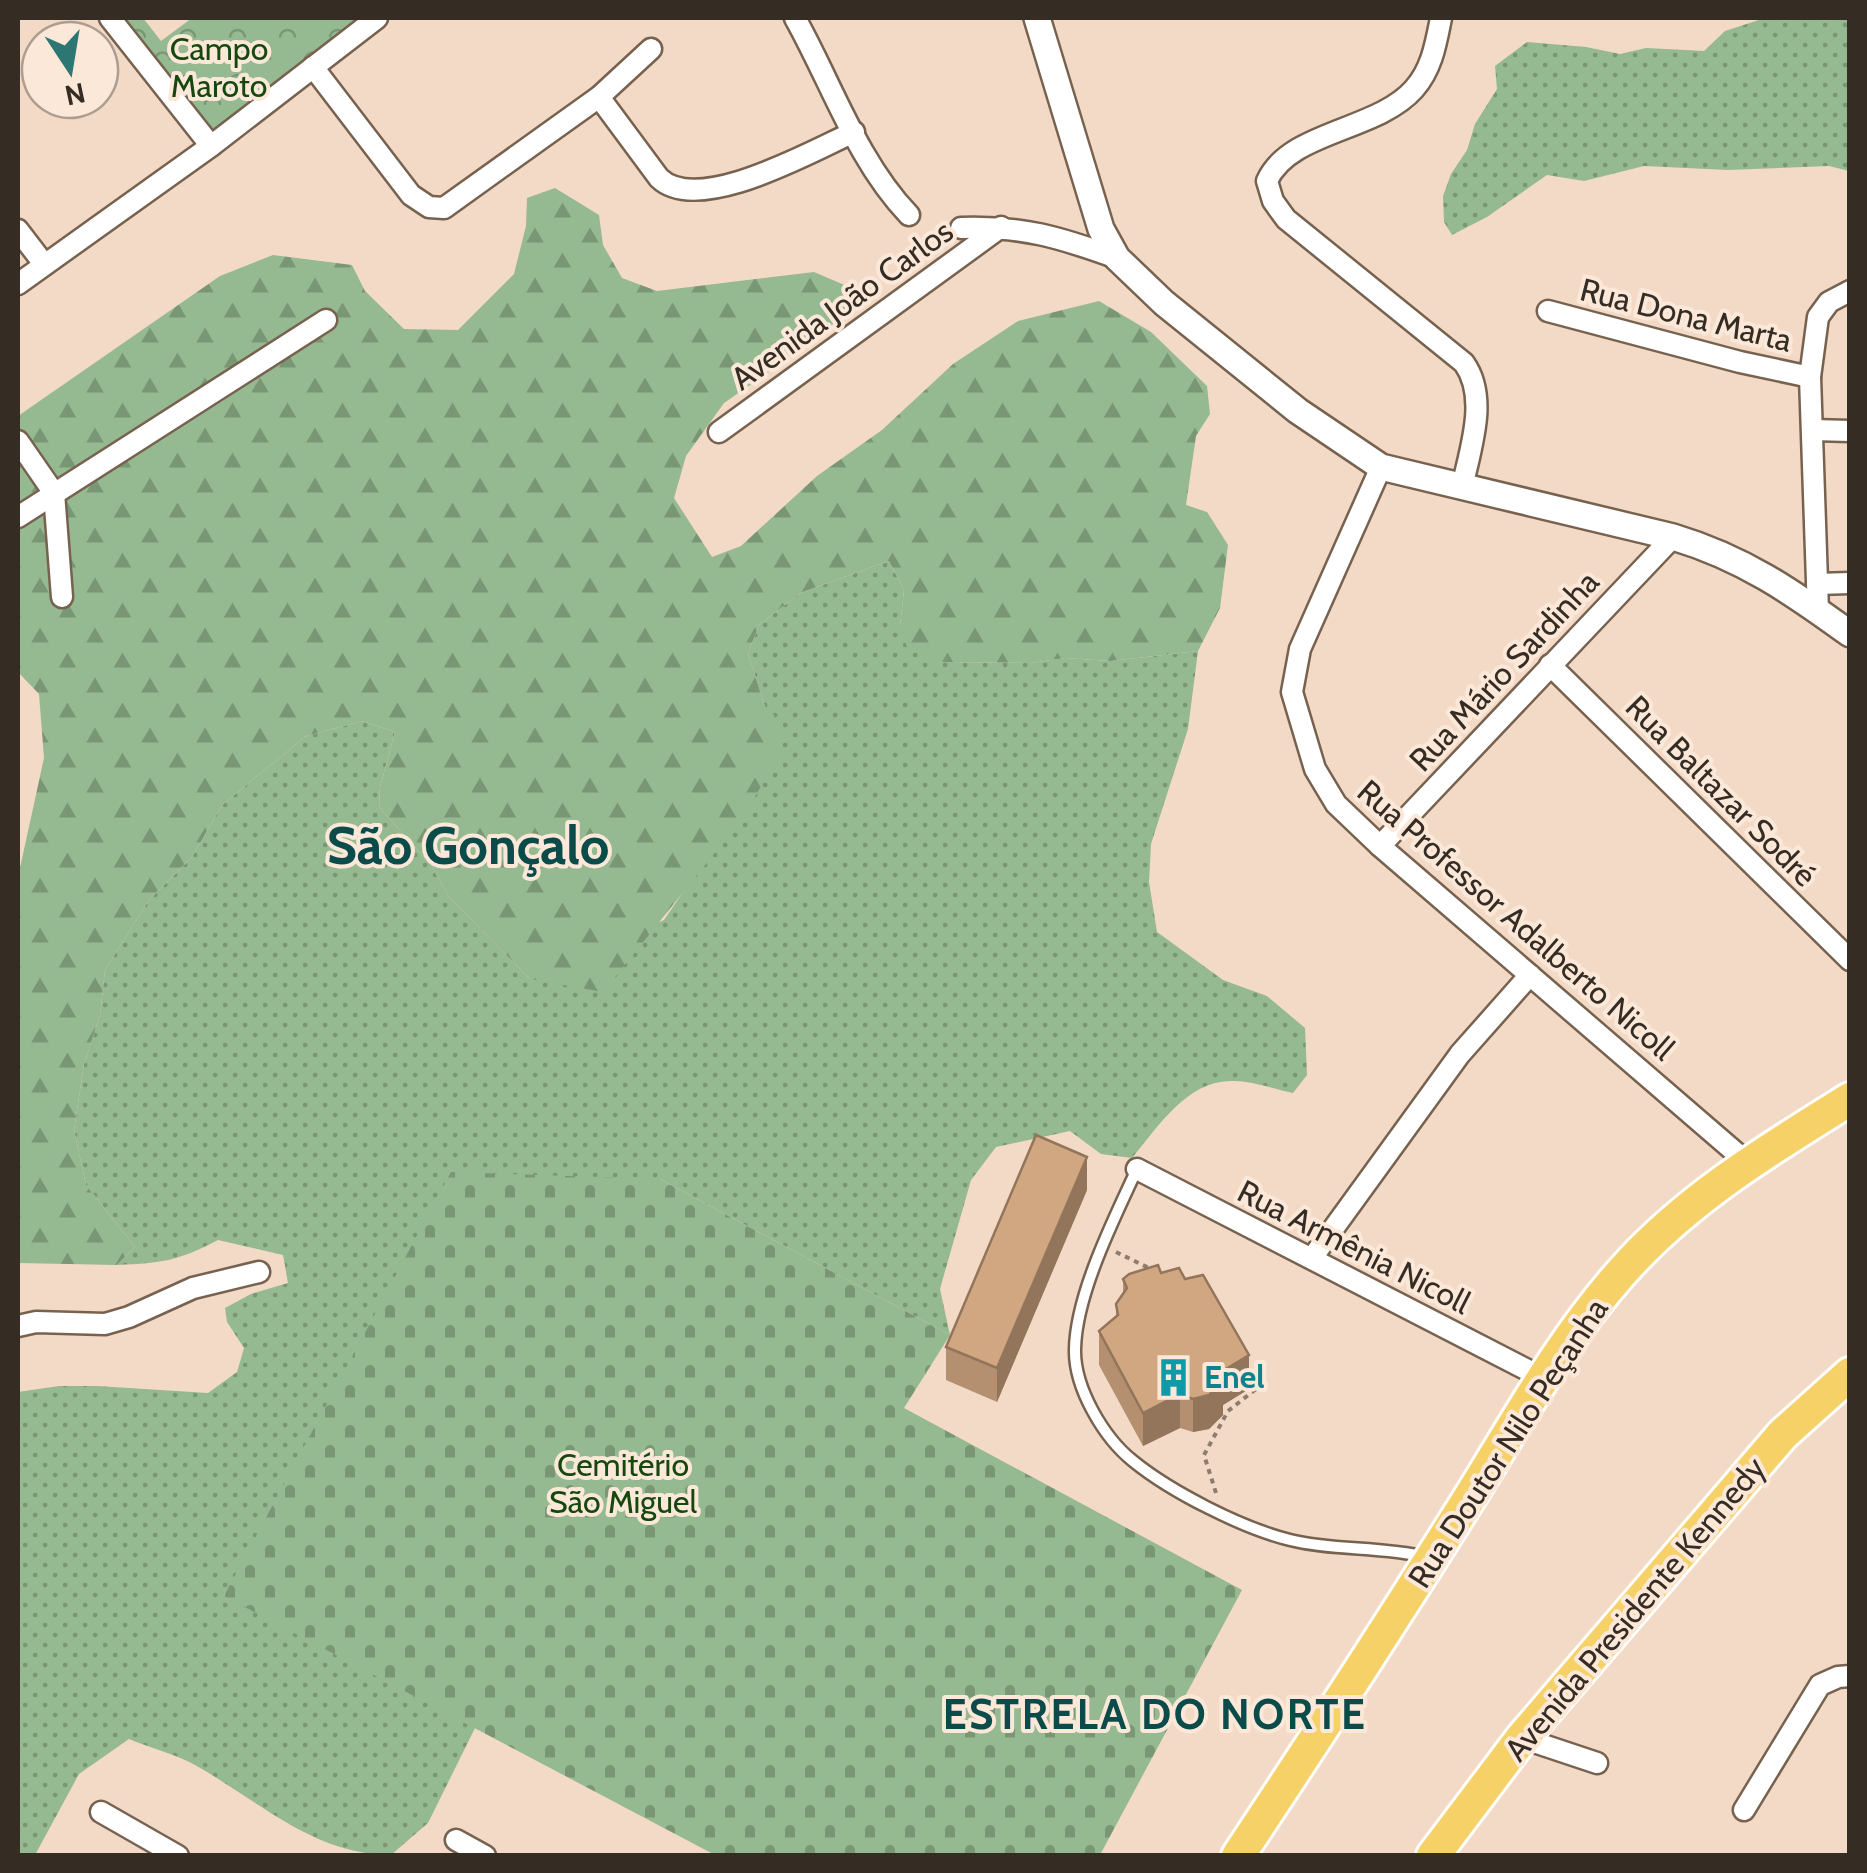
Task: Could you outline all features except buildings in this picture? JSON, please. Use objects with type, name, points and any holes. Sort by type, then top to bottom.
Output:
[{"type":"main road","name":"Rua Doutor Nilo Peçanha","points":[[1238,1856],[1432,1558],[1543,1378],[1621,1273],[1688,1207],[1850,1099]]},
{"type":"main road","name":"Avenida Presidente Kennedy","points":[[1433,1856],[1522,1738],[1784,1434],[1850,1374]]},
{"type":"street","points":[[110,18],[211,146]]},
{"type":"street","points":[[18,284],[211,146],[377,18]]},
{"type":"street","points":[[795,18],[854,132],[908,215]]},
{"type":"street","points":[[1036,18],[1101,229],[1117,258],[1164,303],[1298,411],[1381,466],[1720,551],[1850,634]]},
{"type":"street","points":[[1441,18],[1433,59],[1415,88],[1392,108],[1291,153],[1274,164],[1266,182],[1286,220],[1464,363],[1473,376],[1476,414],[1462,488]]},
{"type":"street","points":[[313,67],[412,195],[429,208],[444,208],[598,97],[651,49]]},
{"type":"street","points":[[598,97],[659,178],[680,188],[706,189],[737,183],[854,132]]},
{"type":"street","points":[[961,228],[1000,226],[1051,234],[1117,258]]},
{"type":"street","name":"Avenida João Carlos","points":[[719,432],[1000,226]]},
{"type":"street","points":[[18,230],[44,264]]},
{"type":"street","points":[[1818,611],[1810,377],[1818,317],[1829,302],[1850,291]]},
{"type":"street","name":"Rua Dona Marta","points":[[1548,310],[1810,377]]},
{"type":"street","points":[[18,517],[326,320]]},
{"type":"street","points":[[1813,430],[1850,431]]},
{"type":"street","points":[[18,441],[54,493],[62,597]]},
{"type":"street","name":"Rua Professor Adalberto Nicoll","points":[[1381,466],[1300,649],[1292,692],[1315,769],[1336,804],[1380,846],[1749,1164]]},
{"type":"street","name":"Rua Mário Sardinha","points":[[1380,846],[1673,537]]},
{"type":"street","points":[[1817,584],[1850,583]]},
{"type":"street","name":"Rua Baltazar Sodré","points":[[1550,665],[1850,960]]},
{"type":"street","points":[[1312,1258],[1460,1054],[1530,976]]},
{"type":"street","name":"Rua Armênia Nicoll","points":[[1137,1170],[1543,1378]]},
{"type":"street","points":[[18,1326],[36,1322],[105,1324],[193,1288],[259,1272]]},
{"type":"street","points":[[1744,1810],[1820,1685],[1850,1676]]},
{"type":"street","points":[[1522,1738],[1597,1763]]},
{"type":"street","points":[[101,1812],[178,1856]]},
{"type":"street","points":[[456,1840],[485,1856]]},
{"type":"lane","points":[[1137,1170],[1103,1245],[1080,1314],[1074,1351],[1082,1387],[1102,1426],[1132,1461],[1222,1514],[1289,1540],[1402,1551],[1432,1558]]},
{"type":"path","points":[[1103,1245],[1163,1275]]},
{"type":"path","points":[[1222,1514],[1204,1455],[1228,1411],[1256,1389],[1238,1358]]},
{"type":"green space","name":"Campo Maroto","points":[[143,18],[161,41],[192,18],[363,18],[211,136],[119,20]]},
{"type":"green space","points":[[1765,18],[1849,18],[1849,171],[1829,166],[1728,170],[1644,166],[1584,181],[1547,175],[1487,217],[1452,235],[1444,222],[1443,196],[1451,174],[1497,89],[1495,66],[1527,42],[1620,54],[1646,48],[1704,51],[1725,31]]},
{"type":"green space","points":[[555,188],[599,215],[603,245],[622,278],[657,291],[814,272],[868,295],[818,338],[724,403],[686,456],[674,498],[712,557],[741,546],[817,476],[882,430],[953,364],[1018,321],[1099,301],[1151,332],[1207,386],[1210,414],[1196,436],[1186,505],[1207,512],[1228,545],[1220,608],[1198,651],[1111,661],[1065,658],[1031,663],[943,662],[907,647],[900,626],[904,590],[889,561],[800,593],[759,625],[748,653],[765,707],[783,724],[777,759],[742,819],[603,992],[530,979],[449,897],[431,865],[379,807],[380,787],[395,732],[362,721],[306,736],[222,805],[192,857],[149,900],[105,970],[100,1015],[84,1064],[74,1130],[86,1185],[135,1247],[117,1265],[18,1263],[18,877],[44,758],[39,694],[18,672],[18,416],[220,276],[273,255],[352,265],[365,291],[404,329],[458,330],[514,274],[526,226],[527,198]]},
{"type":"green space","points":[[889,561],[904,590],[900,626],[943,662],[1031,663],[1065,658],[1111,661],[1198,651],[1188,729],[1151,844],[1149,882],[1157,932],[1223,980],[1267,996],[1305,1028],[1307,1075],[1293,1093],[1238,1081],[1200,1089],[1174,1108],[1132,1158],[1101,1154],[1070,1131],[996,1147],[971,1180],[940,1289],[950,1335],[660,1179],[224,1595],[475,1728],[428,1823],[391,1855],[337,1846],[288,1824],[195,1765],[129,1739],[79,1774],[35,1855],[18,1856],[18,1392],[97,1386],[208,1393],[237,1372],[244,1348],[227,1322],[225,1308],[251,1294],[288,1283],[283,1255],[218,1240],[169,1260],[117,1265],[135,1247],[86,1185],[74,1130],[84,1064],[100,1015],[105,970],[149,900],[192,857],[222,805],[306,736],[362,721],[395,732],[380,787],[379,807],[431,865],[449,897],[530,979],[664,920],[694,876],[765,707],[748,653],[759,625],[800,593]]},
{"type":"green space","name":"Cemitério São Miguel","points":[[451,1172],[660,1179],[950,1335],[904,1408],[1242,1590],[1100,1855],[715,1855],[224,1596]]},
{"type":"place","name":"Enel","points":[[1174,1377]]},
{"type":"district","name":"São Gonçalo","points":[[468,846]]},
{"type":"district","name":"ESTRELA DO NORTE","points":[[1155,1714]]}]
